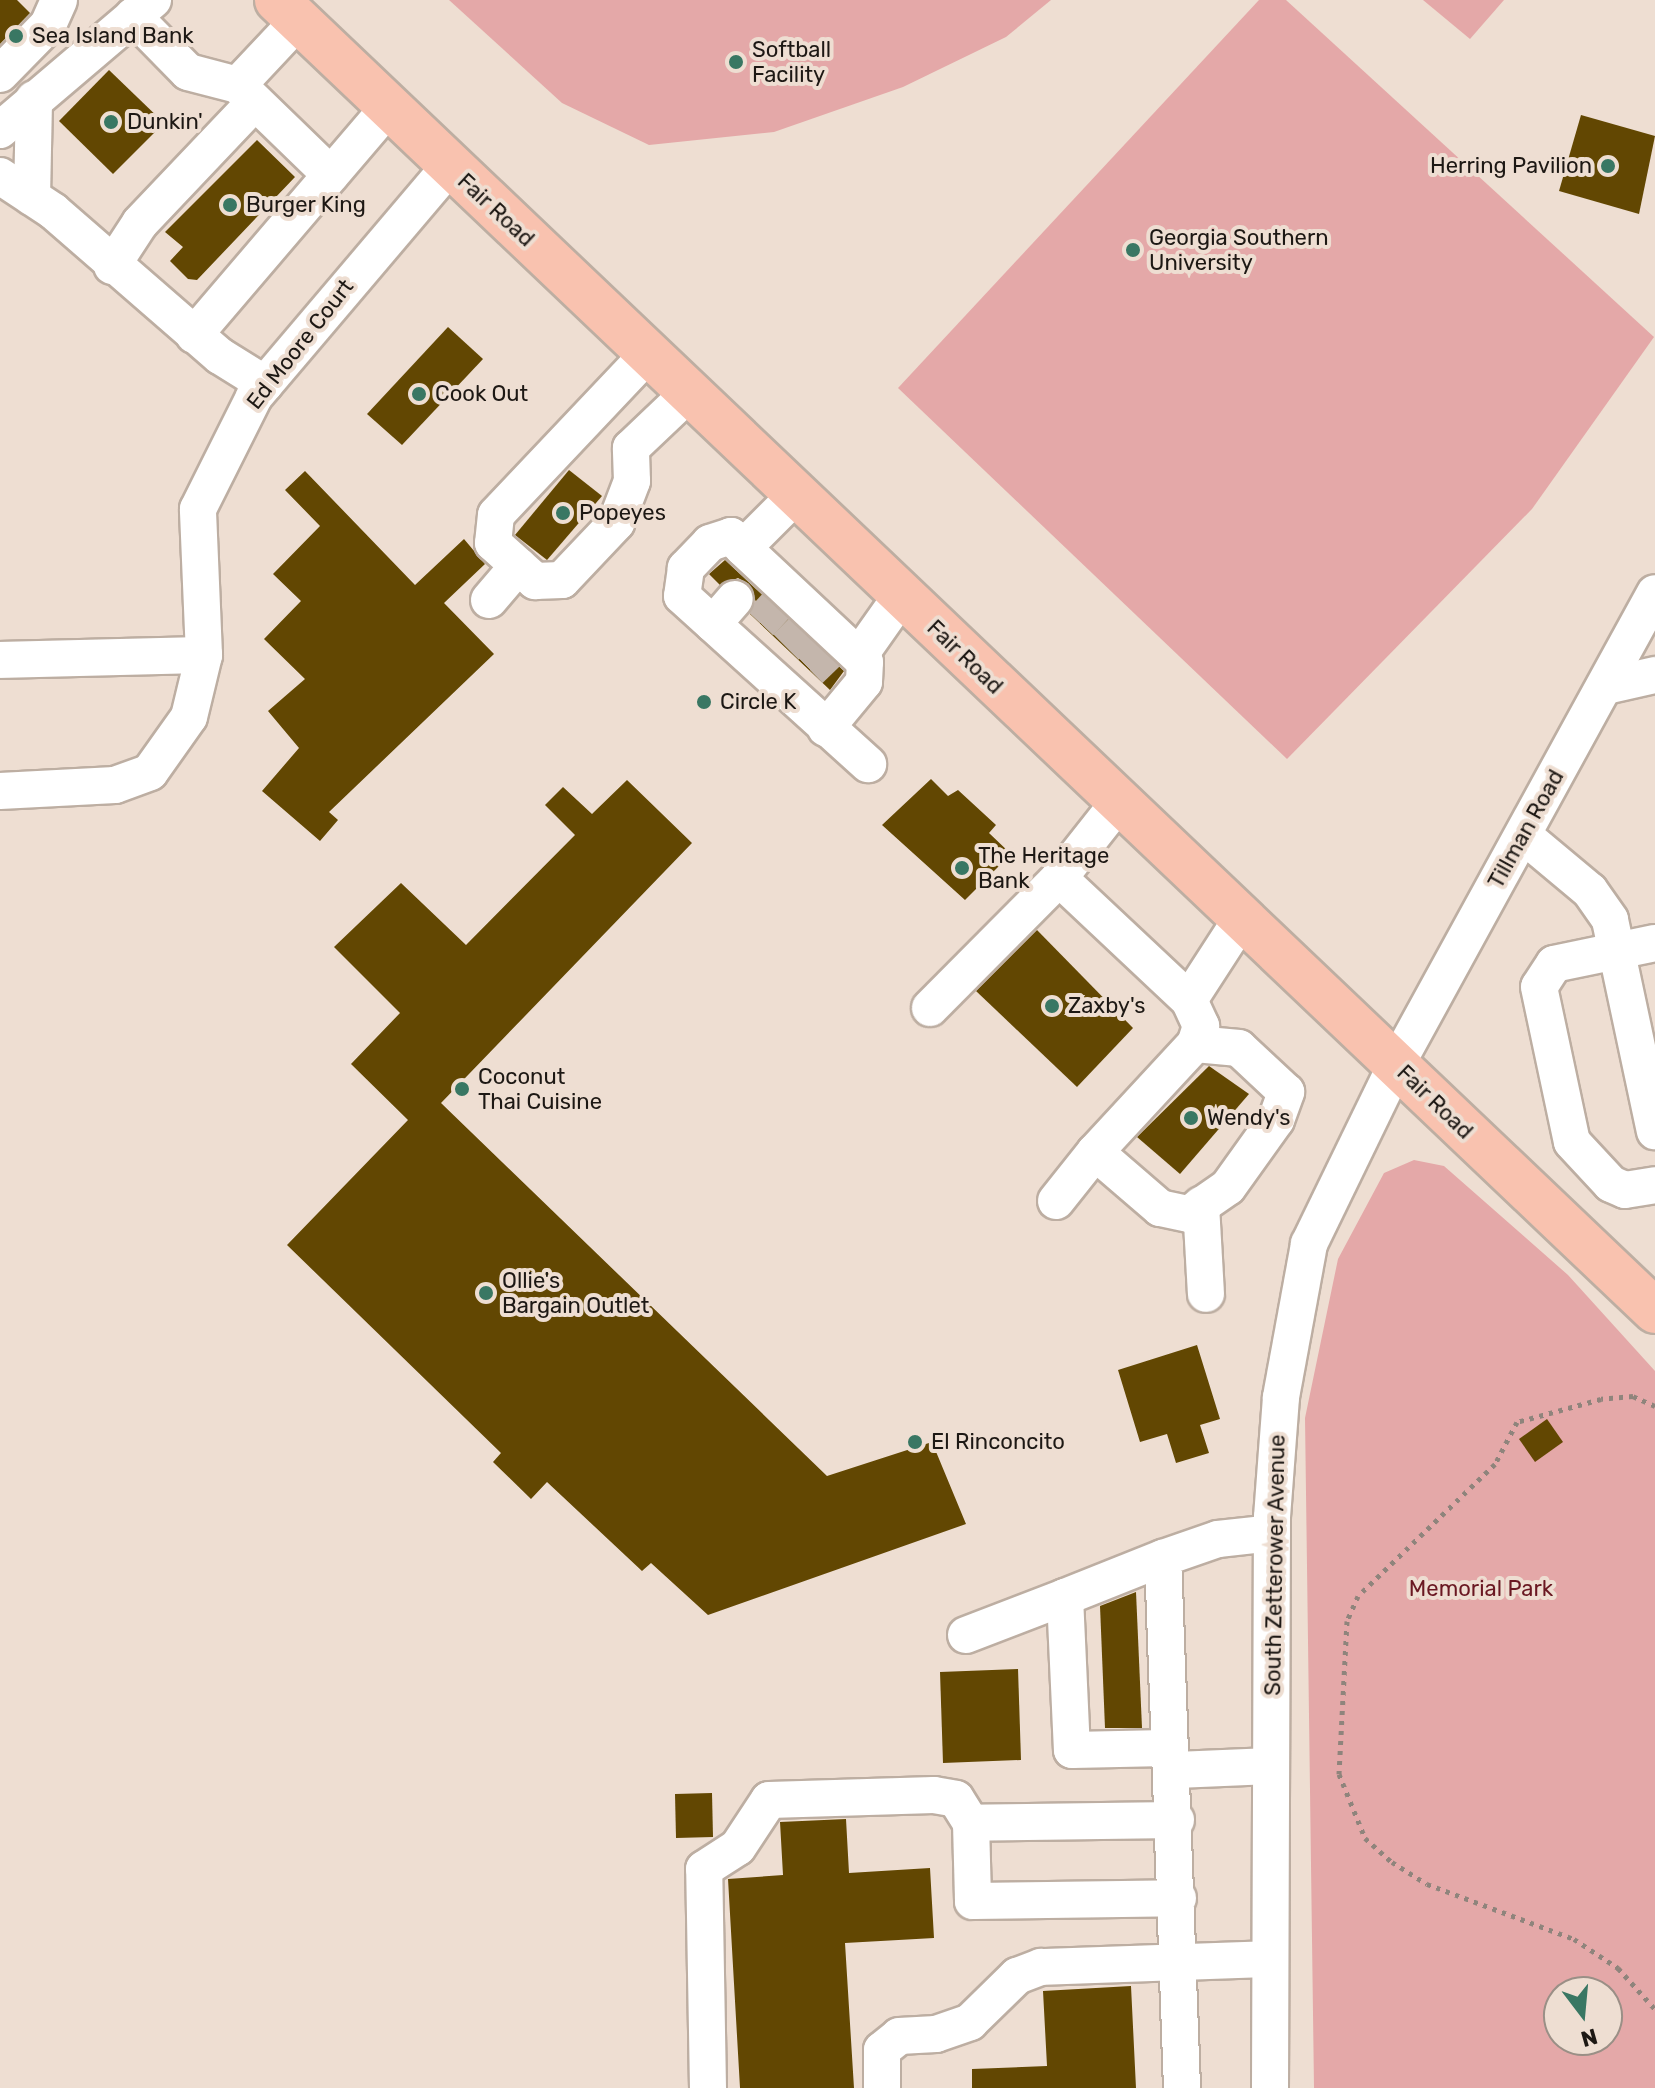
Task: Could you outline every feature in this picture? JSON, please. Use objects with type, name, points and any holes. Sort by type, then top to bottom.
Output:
[{"type":"main road","name":"Fair Road","points":[[288,11],[1396,1065],[1648,1290]]},
{"type":"street","points":[[0,74],[48,25],[59,0]]},
{"type":"street","points":[[0,130],[143,8],[188,72],[246,94],[331,175]]},
{"type":"street","points":[[112,266],[140,223],[246,94],[288,11]]},
{"type":"street","points":[[32,197],[34,99]]},
{"type":"street","points":[[194,335],[389,107]]},
{"type":"street","name":"Ed Moore Court","points":[[0,791],[115,785],[150,772],[189,717],[204,655],[198,509],[265,384],[450,166]]},
{"type":"street","points":[[0,176],[32,197],[194,335],[265,384]]},
{"type":"street","points":[[648,354],[590,410],[496,515],[493,543],[535,581],[562,580],[616,523],[625,498],[631,448],[689,393]]},
{"type":"street","points":[[590,410],[631,448]]},
{"type":"street","points":[[533,474],[534,490],[507,528],[510,541],[546,569],[558,569],[625,498]]},
{"type":"street","points":[[797,494],[782,624],[826,728],[868,764]]},
{"type":"street","points":[[489,600],[518,566]]},
{"type":"street","name":"Tillman Road","points":[[1396,1065],[1655,593]]},
{"type":"street","points":[[782,624],[902,595]]},
{"type":"street","points":[[782,624],[864,682],[826,728]]},
{"type":"street","points":[[0,660],[204,655]]},
{"type":"street","points":[[1606,686],[1655,675]]},
{"type":"street","points":[[930,1008],[1059,878],[1119,802]]},
{"type":"street","points":[[1523,835],[1590,891],[1610,920],[1655,1131]]},
{"type":"street","points":[[1056,1201],[1095,1152],[1195,1044],[1201,1026],[1189,1000],[1059,878]]},
{"type":"street","points":[[1189,1000],[1242,918]]},
{"type":"street","points":[[1655,943],[1554,964],[1539,987],[1572,1142],[1611,1184],[1625,1190],[1655,1185]]},
{"type":"street","points":[[1095,1152],[1160,1208],[1189,1214],[1228,1187],[1276,1120],[1286,1092],[1239,1048],[1195,1044]]},
{"type":"street","name":"South Zetterower Avenue","points":[[1270,2088],[1272,1533],[1281,1397],[1309,1244],[1396,1065]]},
{"type":"street","points":[[1201,1205],[1206,1294]]},
{"type":"street","points":[[966,1635],[1218,1539],[1272,1533]]},
{"type":"street","points":[[1163,1558],[1176,1820],[1182,2088]]},
{"type":"street","points":[[1065,1597],[1072,1750],[1271,1766]]},
{"type":"street","points":[[708,2088],[704,1869],[738,1847],[769,1800],[934,1795],[956,1799],[971,1823],[973,1901],[1178,1898]]},
{"type":"street","points":[[971,1823],[1176,1820]]},
{"type":"street","points":[[882,2088],[882,2050],[899,2036],[970,2022],[1017,1976],[1041,1967],[1270,1959]]},
{"type":"path","points":[[1655,1406],[1633,1396],[1601,1399],[1517,1422],[1495,1464],[1358,1596],[1347,1621],[1339,1774],[1365,1838],[1392,1862],[1427,1884],[1574,1939],[1618,1968],[1655,2009]]},
{"type":"green space","name":"Softball Facility","points":[[449,0],[1051,0],[1006,37],[903,87],[774,132],[649,145],[562,103]]},
{"type":"green space","points":[[1259,0],[1286,0],[1654,337],[1532,509],[1287,759],[898,388]]},
{"type":"green space","points":[[1423,0],[1504,0],[1470,39]]},
{"type":"green space","name":"Memorial Park","points":[[1414,1160],[1444,1166],[1568,1275],[1655,1371],[1655,2088],[1314,2088],[1305,1418],[1338,1259],[1384,1173]]},
{"type":"building","points":[[0,0],[17,0],[30,13],[0,44]]},
{"type":"building","points":[[109,70],[164,123],[113,174],[59,121]]},
{"type":"building","name":"Herring Pavilion","points":[[1581,115],[1655,136],[1639,214],[1559,191]]},
{"type":"building","name":"Burger King","points":[[257,140],[295,177],[197,280],[188,279],[170,261],[183,247],[165,232]]},
{"type":"building","name":"Cook Out","points":[[448,327],[483,359],[402,445],[367,414]]},
{"type":"building","name":"Popeyes","points":[[569,470],[602,496],[547,560],[515,535]]},
{"type":"building","points":[[305,471],[415,585],[464,539],[485,564],[444,603],[494,654],[329,812],[338,820],[320,841],[262,791],[299,748],[268,711],[305,679],[264,639],[301,601],[273,574],[320,526],[285,490]]},
{"type":"building","points":[[725,560],[844,671],[830,690],[750,614],[756,602],[749,584],[738,578],[720,585],[709,574]]},
{"type":"building","name":"The Heritage Bank","points":[[931,779],[948,796],[958,790],[996,825],[989,833],[1011,854],[965,900],[882,825]]},
{"type":"building","points":[[627,780],[692,843],[441,1103],[827,1476],[932,1442],[966,1524],[708,1615],[651,1563],[642,1571],[547,1482],[531,1499],[493,1462],[501,1453],[287,1245],[408,1120],[351,1064],[400,1013],[334,947],[401,883],[466,945],[575,835],[545,805],[563,787],[592,814]]},
{"type":"building","name":"Zaxby's","points":[[1037,930],[1133,1028],[1077,1087],[976,991]]},
{"type":"building","name":"Wendy's","points":[[1209,1066],[1249,1094],[1180,1174],[1137,1137]]},
{"type":"building","points":[[1197,1345],[1220,1419],[1200,1425],[1209,1453],[1176,1463],[1167,1434],[1140,1442],[1118,1370]]},
{"type":"building","points":[[1547,1419],[1563,1442],[1535,1462],[1519,1439]]},
{"type":"building","points":[[1136,1592],[1142,1728],[1105,1728],[1100,1606]]},
{"type":"building","points":[[1018,1669],[1021,1760],[943,1763],[940,1672]]},
{"type":"building","points":[[712,1793],[713,1837],[676,1838],[675,1794]]},
{"type":"building","points":[[846,1819],[849,1873],[930,1868],[934,1938],[845,1943],[854,2088],[740,2088],[728,1879],[783,1875],[780,1822]]},
{"type":"building","points":[[1131,1986],[1136,2088],[972,2088],[972,2069],[1047,2066],[1043,1991]]},
{"type":"tunnel","points":[[760,623],[782,599]]},
{"type":"tunnel","points":[[786,647],[808,625]]},
{"type":"tunnel","points":[[810,670],[833,648]]},
{"type":"place","name":"Sea Island Bank","points":[[16,36]]},
{"type":"place","name":"Softball Facility","points":[[736,62]]},
{"type":"place","name":"Dunkin'","points":[[111,122]]},
{"type":"place","name":"Herring Pavilion","points":[[1608,166]]},
{"type":"place","name":"Burger King","points":[[230,205]]},
{"type":"place","name":"Georgia Southern University","points":[[1133,250]]},
{"type":"place","name":"Cook Out","points":[[419,394]]},
{"type":"place","name":"Popeyes","points":[[563,513]]},
{"type":"place","name":"Circle K","points":[[704,702]]},
{"type":"place","name":"The Heritage Bank","points":[[962,868]]},
{"type":"place","name":"Zaxby's","points":[[1052,1006]]},
{"type":"place","name":"Coconut Thai Cuisine","points":[[462,1089]]},
{"type":"place","name":"Wendy's","points":[[1191,1118]]},
{"type":"place","name":"Ollie's Bargain Outlet","points":[[486,1293]]},
{"type":"place","name":"El Rinconcito","points":[[915,1442]]}]
